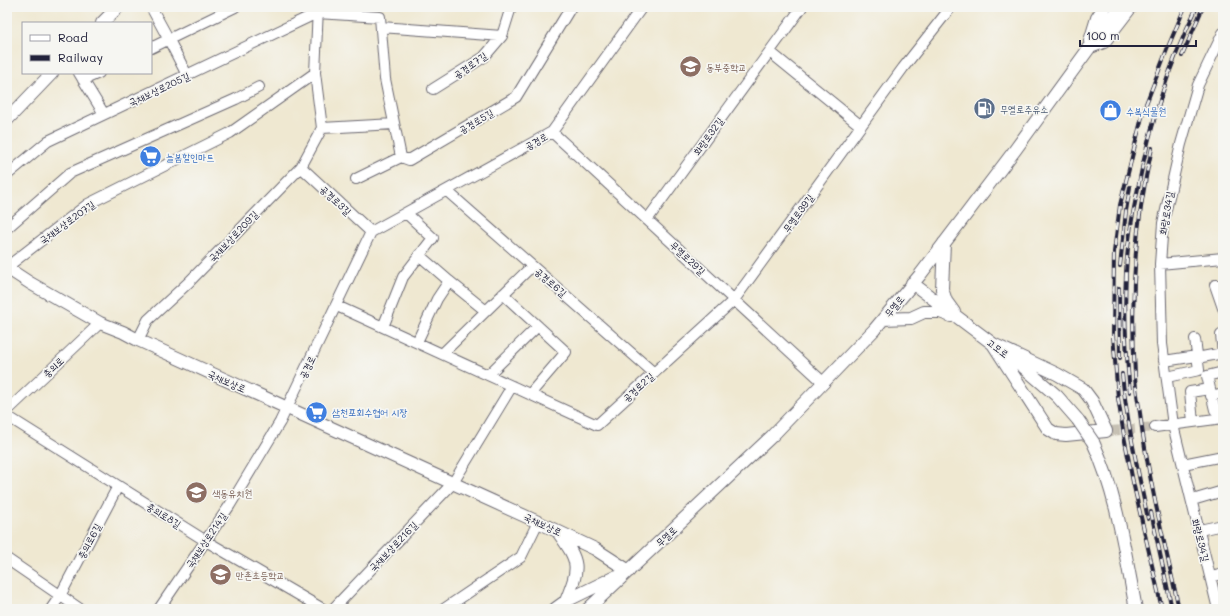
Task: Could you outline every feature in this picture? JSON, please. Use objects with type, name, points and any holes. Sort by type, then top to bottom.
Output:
[{"type":"main road","points":[[103,22],[118,7]]},
{"type":"main road","points":[[1088,48],[1097,18],[1104,7]]},
{"type":"main road","name":"무열로","points":[[588,609],[772,436],[824,383],[883,319],[944,243],[1015,150],[1118,7]]},
{"type":"main road","points":[[1088,48],[1104,42],[1131,7]]},
{"type":"main road","points":[[7,120],[51,74]]},
{"type":"main road","points":[[944,243],[942,289],[946,301],[959,319]]},
{"type":"main road","name":"국채보상로","points":[[7,268],[30,283],[100,323],[538,522],[595,549],[629,571]]},
{"type":"main road","name":"고모로","points":[[912,283],[1021,365],[1057,396],[1078,420],[1093,442],[1103,463],[1119,520],[1136,609]]},
{"type":"main road","points":[[883,319],[911,318],[924,312],[940,312],[959,319]]},
{"type":"main road","points":[[993,344],[1057,374],[1082,389],[1092,401],[1108,431],[1066,435],[1056,434],[1048,429],[993,344]]},
{"type":"main road","points":[[557,531],[569,548],[575,561],[575,578],[566,601]]},
{"type":"main road","name":"무열로","points":[[555,609],[566,601],[629,571]]},
{"type":"street","points":[[151,7],[187,75]]},
{"type":"street","points":[[152,48],[235,7]]},
{"type":"street","points":[[381,27],[502,36],[511,7]]},
{"type":"street","name":"공경로5길","points":[[356,179],[400,157],[409,160],[516,97],[571,7]]},
{"type":"street","name":"공경로","points":[[288,408],[371,232],[552,132],[642,7]]},
{"type":"street","name":"화랑로32길","points":[[647,220],[802,7]]},
{"type":"street","name":"무열로39길","points":[[734,300],[903,68],[951,7]]},
{"type":"street","points":[[394,124],[322,128],[315,72],[318,10],[380,17],[385,79],[394,124],[400,157]]},
{"type":"street","name":"국채보상로205길","points":[[7,175],[48,141],[187,75],[318,10]]},
{"type":"street","name":"화랑로34길","points":[[1218,609],[1173,425],[1162,344],[1160,264],[1163,223],[1181,144],[1198,85],[1223,33]]},
{"type":"street","name":"공경로7길","points":[[434,90],[484,58],[502,36]]},
{"type":"street","points":[[770,52],[861,126]]},
{"type":"street","name":"국채보상로207길","points":[[7,268],[88,204],[230,133],[315,72]]},
{"type":"street","points":[[94,74],[81,77],[104,114]]},
{"type":"street","points":[[7,228],[70,173],[236,99],[259,87]]},
{"type":"street","name":"국채보상로209길","points":[[138,340],[148,320],[188,282],[301,167],[322,128]]},
{"type":"street","name":"무열로29길","points":[[552,132],[824,383]]},
{"type":"street","name":"공경로3길","points":[[301,167],[371,232]]},
{"type":"street","name":"공경로6길","points":[[447,191],[654,373]]},
{"type":"street","points":[[382,327],[403,277],[434,238],[406,213]]},
{"type":"street","points":[[419,255],[448,281],[486,311]]},
{"type":"street","points":[[1160,264],[1223,258]]},
{"type":"street","points":[[442,354],[532,266]]},
{"type":"street","points":[[417,342],[437,299],[448,281]]},
{"type":"street","points":[[1223,285],[1215,285],[1223,308]]},
{"type":"street","points":[[503,294],[566,352],[530,394]]},
{"type":"street","name":"공경로2길","points":[[336,306],[597,425],[734,300]]},
{"type":"street","name":"충의로","points":[[7,412],[100,323]]},
{"type":"street","points":[[488,375],[538,326]]},
{"type":"street","points":[[1164,361],[1223,353],[1221,335]]},
{"type":"street","points":[[1167,377],[1199,370],[1194,339]]},
{"type":"street","points":[[1223,372],[1207,376],[1215,410],[1223,408]]},
{"type":"street","points":[[453,483],[512,386]]},
{"type":"street","points":[[1193,422],[1190,392],[1223,393]]},
{"type":"street","name":"국채보상로214길","points":[[159,609],[230,505],[288,408]]},
{"type":"street","name":"충의로8길","points":[[7,416],[206,541],[323,609]]},
{"type":"street","points":[[1155,427],[1223,418]]},
{"type":"street","points":[[1188,463],[1223,456]]},
{"type":"street","name":"국채보상로216길","points":[[333,609],[453,483]]},
{"type":"street","name":"충의로6길","points":[[50,609],[60,596],[118,486]]},
{"type":"street","points":[[1196,498],[1223,491]]},
{"type":"street","points":[[444,609],[521,557],[538,522]]},
{"type":"street","name":"화랑로34길","points":[[1204,529],[1223,525]]},
{"type":"street","points":[[7,559],[80,609]]},
{"type":"tunnel","points":[[1110,431],[1155,427]]},
{"type":"railway","points":[[1162,609],[1133,482],[1118,398],[1113,335],[1114,252],[1120,205],[1144,109],[1185,7]]},
{"type":"railway","points":[[1130,392],[1126,348],[1125,304],[1127,263],[1132,220],[1148,141],[1162,95],[1178,50],[1197,7]]},
{"type":"railway","points":[[1182,56],[1203,7]]},
{"type":"railway","points":[[1152,148],[1141,204],[1135,260],[1133,317],[1135,379],[1143,438],[1152,487],[1179,609]]},
{"type":"railway","points":[[1120,266],[1130,187]]},
{"type":"railway","points":[[1119,288],[1120,358]]},
{"type":"railway","points":[[1122,374],[1130,429],[1148,519]]},
{"type":"railway","points":[[1151,512],[1172,609]]},
{"type":"place","name":"동부중학교","points":[[690,67]]},
{"type":"place","name":"무열로주유소","points":[[984,109]]},
{"type":"place","name":"수복식물원","points":[[1110,111]]},
{"type":"place","name":"늘봄할인마트","points":[[151,157]]},
{"type":"place","name":"삼천포회수협어 시장","points":[[317,412]]},
{"type":"place","name":"색동유치원","points":[[197,493]]},
{"type":"place","name":"만촌초등학교","points":[[221,575]]}]
